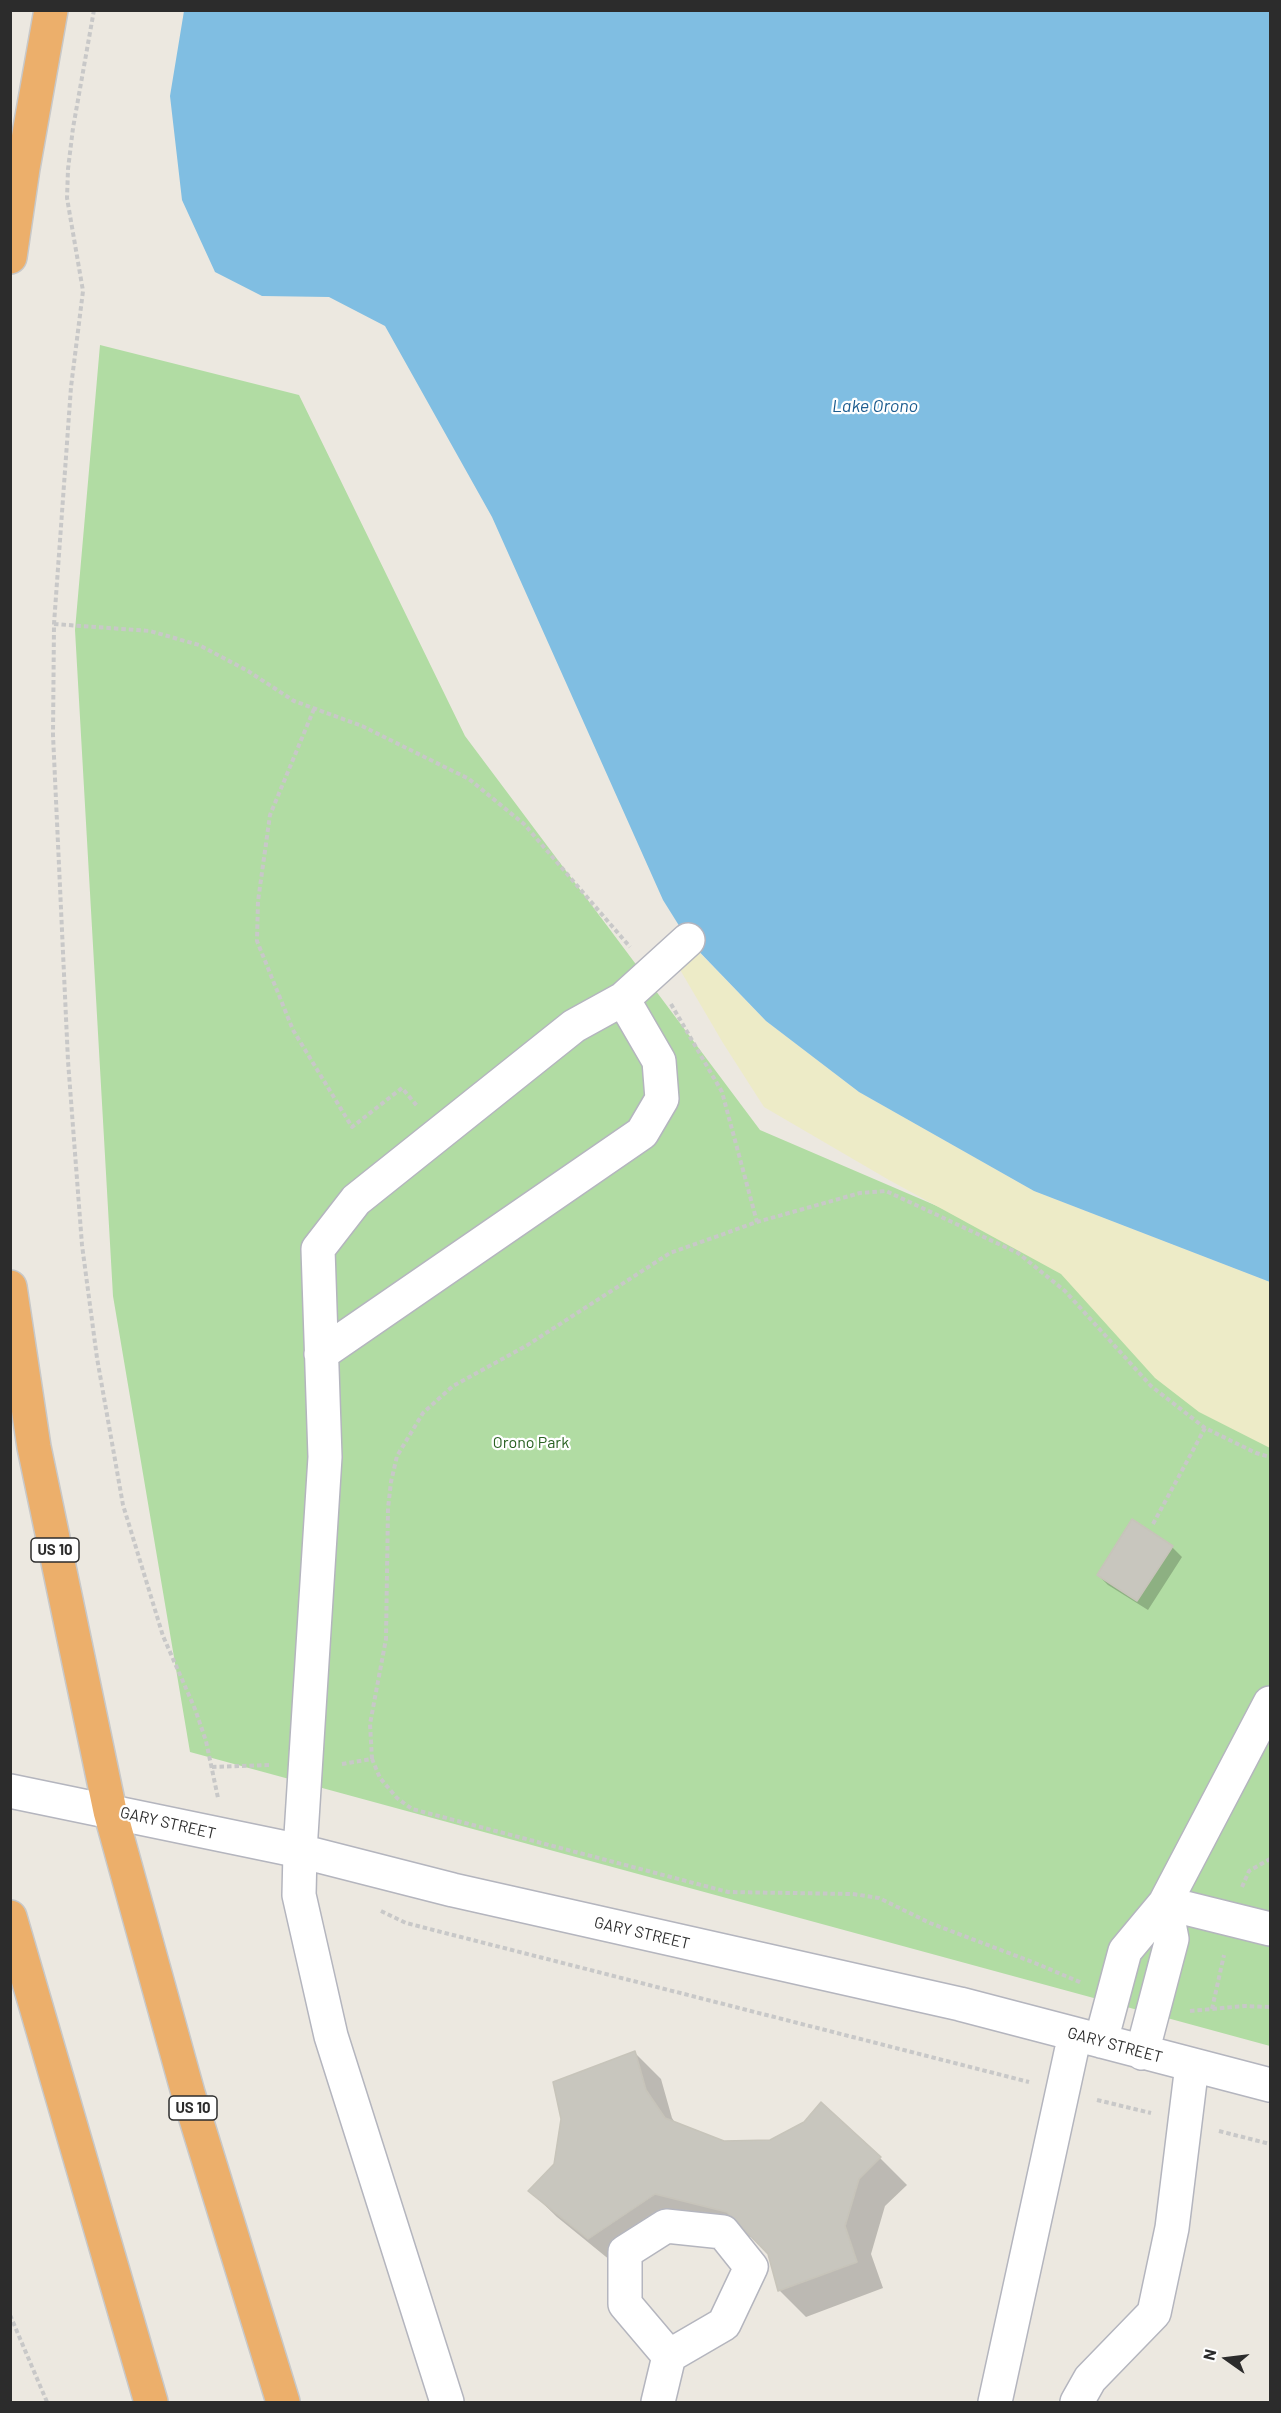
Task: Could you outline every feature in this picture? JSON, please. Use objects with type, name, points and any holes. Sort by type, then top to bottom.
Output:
[{"type":"highway","points":[[10,257],[51,10]]},
{"type":"highway","name":"US 10","points":[[10,1287],[34,1447],[111,1811],[188,2093],[283,2403]]},
{"type":"highway","points":[[10,1917],[151,2403]]},
{"type":"street","points":[[447,2403],[331,2036],[299,1895],[325,1457],[318,1249],[356,1200],[574,1026],[623,999],[688,940]]},
{"type":"street","points":[[321,1354],[642,1132],[662,1099],[659,1061],[623,999]]},
{"type":"street","points":[[995,2403],[1088,2038],[1125,1951],[1165,1903],[1270,1703]]},
{"type":"street","name":"GARY STREET","points":[[10,1791],[300,1851],[453,1890],[960,2004],[1270,2085]]},
{"type":"street","points":[[1165,1903],[1270,1929]]},
{"type":"street","points":[[1142,2052],[1172,1939],[1165,1903]]},
{"type":"street","points":[[1077,2403],[1090,2379],[1154,2313],[1172,2228],[1192,2065]]},
{"type":"street","points":[[658,2403],[669,2356]]},
{"type":"path","points":[[94,10],[68,169],[67,198],[83,291],[71,387],[54,624],[53,735],[68,1061],[82,1245],[97,1358],[123,1505],[163,1636],[195,1709],[212,1767],[227,1836]]},
{"type":"path","points":[[54,624],[150,631],[199,645],[248,671],[294,701],[362,726],[469,779],[524,824],[633,951]]},
{"type":"path","points":[[314,709],[270,815],[258,901],[257,941],[293,1030],[352,1127],[402,1088]]},
{"type":"path","points":[[671,1003],[722,1092],[757,1222]]},
{"type":"path","points":[[1090,1987],[1035,1963],[930,1923],[879,1898],[854,1894],[728,1892],[412,1809],[397,1798],[380,1778],[372,1760],[370,1724],[386,1639],[388,1508],[397,1456],[423,1413],[453,1386],[526,1346],[670,1254],[757,1222],[860,1193],[886,1191],[1018,1253],[1065,1291],[1150,1386],[1205,1428],[1256,1453],[1270,1457]]},
{"type":"path","points":[[1153,1524],[1205,1428]]},
{"type":"path","points":[[346,1764],[372,1760]]},
{"type":"path","points":[[212,1767],[277,1765]]},
{"type":"path","points":[[1240,1893],[1249,1871],[1270,1859]]},
{"type":"path","points":[[376,1908],[406,1923],[1034,2083]]},
{"type":"path","points":[[1212,2009],[1224,1954]]},
{"type":"path","points":[[1184,2011],[1244,2006],[1270,2007]]},
{"type":"path","points":[[1092,2098],[1159,2115]]},
{"type":"path","points":[[1215,2130],[1270,2144]]},
{"type":"path","points":[[10,2315],[46,2403]]},
{"type":"green space","name":"Orono Park","points":[[100,345],[299,395],[465,736],[760,1130],[1270,1349],[1270,2046],[190,1752],[113,1296],[75,630]]},
{"type":"sand","points":[[699,952],[766,1021],[859,1092],[1034,1191],[1270,1282],[1270,1448],[1199,1412],[1155,1378],[1061,1274],[889,1180],[764,1107],[679,968]]},
{"type":"water","name":"Lake Orono","points":[[184,11],[1270,11],[1270,1282],[1034,1191],[859,1092],[766,1021],[688,940],[663,900],[492,517],[385,326],[329,297],[262,296],[215,272],[182,200],[170,96]]},
{"type":"building","points":[[1132,1519],[1173,1546],[1137,1601],[1097,1575]]},
{"type":"building","points":[[635,2051],[646,2090],[665,2118],[724,2141],[770,2140],[804,2122],[821,2102],[881,2157],[859,2179],[845,2226],[857,2262],[778,2291],[768,2254],[727,2212],[655,2194],[588,2239],[528,2191],[554,2164],[561,2119],[553,2082]]}]
